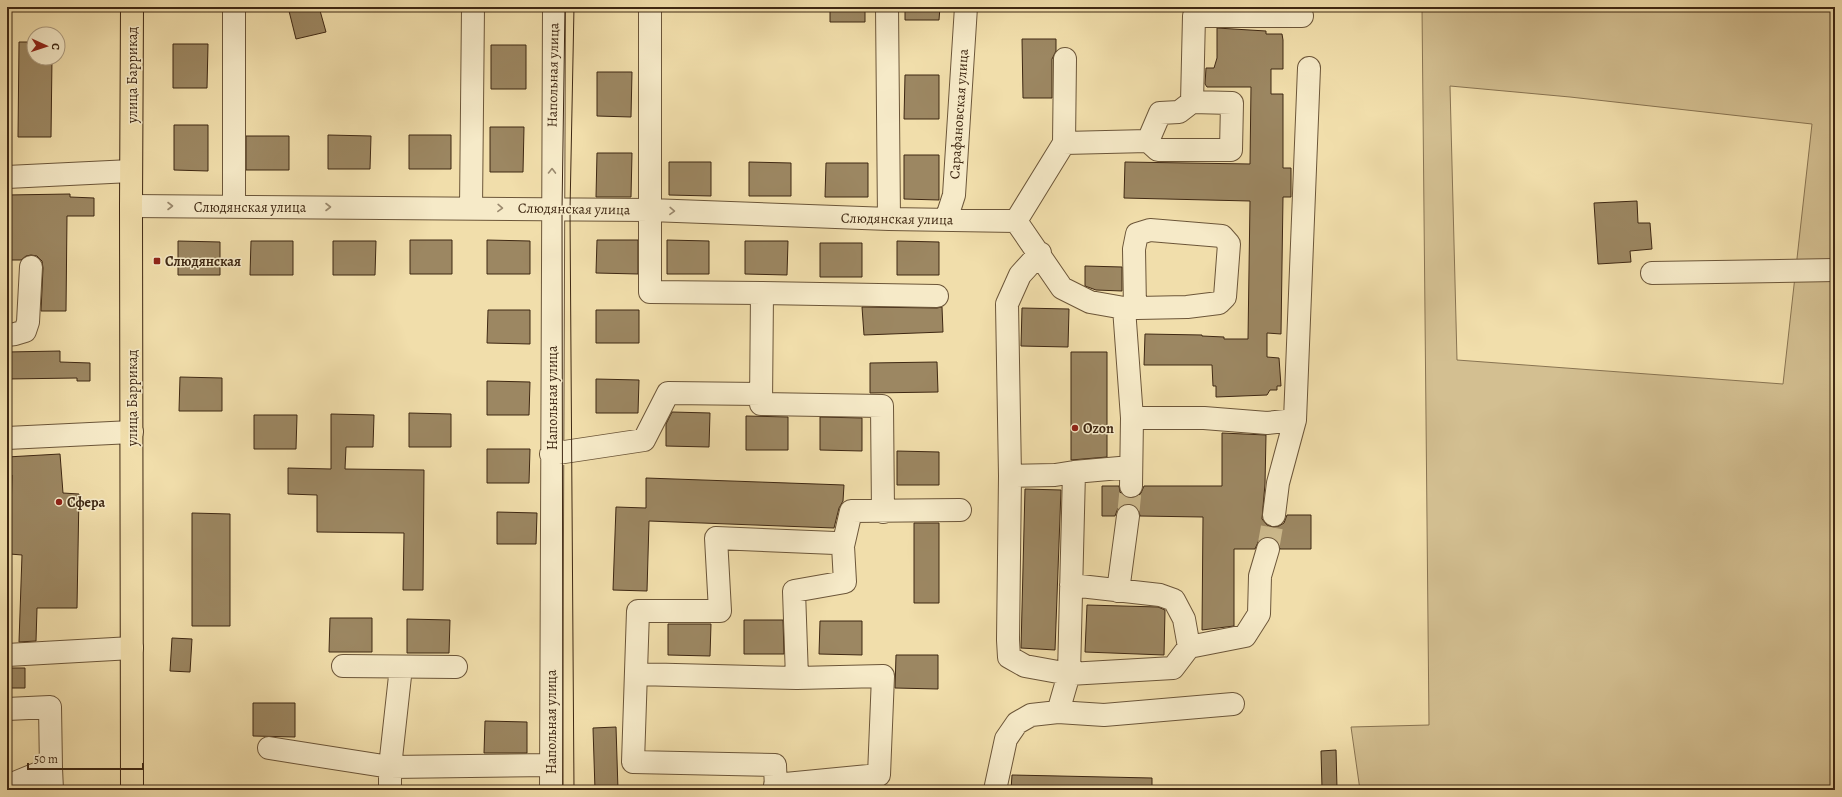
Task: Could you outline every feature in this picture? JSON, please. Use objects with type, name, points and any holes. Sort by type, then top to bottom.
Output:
[{"type":"main road","name":"улица Баррикад","points":[[132,7],[132,790]]},
{"type":"street","points":[[234,7],[234,206]]},
{"type":"street","points":[[471,208],[472,7]]},
{"type":"street","name":"Напольная улица","points":[[551,790],[551,454],[554,7]]},
{"type":"street","points":[[650,7],[650,292],[937,296]]},
{"type":"street","points":[[887,7],[889,219]]},
{"type":"street","name":"Сарафановская улица","points":[[946,220],[954,195],[966,7]]},
{"type":"street","points":[[1192,102],[1194,16],[1302,16]]},
{"type":"street","points":[[1010,476],[1055,475],[1074,472],[1131,477],[1132,418],[1129,308],[1134,249],[1137,234],[1150,230],[1222,236],[1229,244],[1225,297],[1219,303],[1187,307],[1129,308],[1090,302],[1062,288],[1040,253],[1016,221],[1064,143],[1065,59]]},
{"type":"street","points":[[1274,515],[1278,482],[1295,420],[1309,68]]},
{"type":"street","points":[[1064,143],[1148,142],[1158,150],[1231,150],[1232,103],[1192,102],[1179,112],[1160,113],[1148,142]]},
{"type":"street","points":[[7,177],[131,171]]},
{"type":"street","name":"Слюдянская улица","points":[[131,206],[650,210],[889,219],[1016,221]]},
{"type":"street","points":[[1040,253],[1020,275],[1007,304],[1010,476],[1009,657],[1025,666],[1069,674],[1173,668],[1189,647],[1244,636],[1260,614],[1260,576],[1268,549]]},
{"type":"street","points":[[7,335],[25,331],[28,322],[30,267]]},
{"type":"street","points":[[1652,273],[1835,270]]},
{"type":"street","points":[[762,293],[761,404],[882,406],[883,512]]},
{"type":"street","points":[[551,454],[644,440],[668,394],[761,394]]},
{"type":"street","points":[[1132,418],[1204,418],[1267,422],[1295,420]]},
{"type":"street","points":[[7,438],[132,432]]},
{"type":"street","points":[[1058,712],[1069,674],[1074,472]]},
{"type":"street","points":[[798,678],[794,591],[845,582],[843,546],[851,511],[883,512],[960,510]]},
{"type":"street","points":[[1118,591],[1128,516]]},
{"type":"street","points":[[636,674],[798,678],[883,676],[879,775],[776,788],[775,765],[632,762],[638,611],[720,611],[716,538],[835,543],[843,546]]},
{"type":"street","points":[[1072,585],[1160,595],[1174,600],[1184,618],[1189,647]]},
{"type":"street","points":[[7,655],[132,648]]},
{"type":"street","points":[[343,666],[456,667]]},
{"type":"street","points":[[390,790],[390,767],[401,667]]},
{"type":"street","points":[[995,790],[1006,739],[1017,722],[1031,715],[1058,712],[1104,715],[1233,704]]},
{"type":"street","points":[[7,709],[50,707],[52,790]]},
{"type":"street","points":[[269,748],[390,767],[551,765]]},
{"type":"street","points":[[7,786],[51,768]]},
{"type":"shaded area","points":[[1422,7],[1835,7],[1835,790],[1360,790],[1351,727],[1429,725]],"holes":[[[1450,86],[1570,97],[1812,124],[1783,384],[1457,360]]]},
{"type":"building","points":[[288,7],[319,7],[326,32],[296,39]]},
{"type":"building","points":[[830,7],[865,7],[865,22],[830,22]]},
{"type":"building","points":[[905,7],[940,7],[939,20],[905,20]]},
{"type":"building","points":[[1217,28],[1266,31],[1266,34],[1282,34],[1283,40],[1283,69],[1271,69],[1271,94],[1283,94],[1283,168],[1291,168],[1291,197],[1283,197],[1281,334],[1267,333],[1267,357],[1279,358],[1281,386],[1277,386],[1277,390],[1270,390],[1267,395],[1216,397],[1216,386],[1213,386],[1212,365],[1144,365],[1145,334],[1202,335],[1224,337],[1224,339],[1248,339],[1250,201],[1124,198],[1125,162],[1250,164],[1251,87],[1207,87],[1205,84],[1206,68],[1214,68],[1217,58]]},
{"type":"building","points":[[1022,39],[1056,39],[1056,51],[1052,59],[1052,98],[1023,98]]},
{"type":"building","points":[[19,42],[26,42],[26,66],[52,66],[51,137],[18,137]]},
{"type":"building","points":[[173,44],[208,44],[207,88],[173,88]]},
{"type":"building","points":[[491,45],[526,45],[526,89],[491,89]]},
{"type":"building","points":[[597,72],[632,72],[631,117],[597,116]]},
{"type":"building","points":[[905,75],[939,75],[939,119],[904,119]]},
{"type":"building","points":[[174,125],[208,125],[208,171],[174,170]]},
{"type":"building","points":[[490,127],[524,127],[523,172],[490,172]]},
{"type":"building","points":[[328,135],[371,136],[370,169],[328,169]]},
{"type":"building","points":[[409,135],[451,135],[451,169],[409,169]]},
{"type":"building","points":[[246,136],[289,136],[289,170],[246,170]]},
{"type":"building","points":[[597,153],[632,153],[631,197],[596,197]]},
{"type":"building","points":[[904,155],[939,155],[939,200],[904,199]]},
{"type":"building","points":[[669,162],[711,162],[711,196],[669,195]]},
{"type":"building","points":[[749,162],[791,163],[791,196],[749,196]]},
{"type":"building","points":[[826,163],[868,163],[868,197],[825,197]]},
{"type":"building","points":[[70,194],[70,197],[94,198],[94,216],[67,216],[66,311],[41,311],[42,261],[37,256],[31,255],[26,256],[21,260],[7,260],[7,195]]},
{"type":"building","points":[[1637,201],[1638,223],[1650,223],[1652,249],[1630,251],[1631,262],[1598,264],[1594,203]]},
{"type":"building","points":[[410,240],[452,240],[452,274],[410,274]]},
{"type":"building","points":[[487,240],[530,241],[530,274],[487,274]]},
{"type":"building","points":[[597,240],[638,240],[638,274],[596,273]]},
{"type":"building","points":[[667,240],[709,241],[709,274],[667,274]]},
{"type":"building","points":[[178,241],[220,242],[220,275],[178,275]]},
{"type":"building","points":[[251,241],[293,241],[293,275],[250,275]]},
{"type":"building","points":[[333,241],[376,241],[375,275],[333,275]]},
{"type":"building","points":[[745,241],[788,241],[787,275],[745,274]]},
{"type":"building","points":[[897,241],[939,242],[939,275],[897,275]]},
{"type":"building","points":[[820,243],[862,243],[862,277],[820,277]]},
{"type":"building","points":[[1085,266],[1122,267],[1122,291],[1096,290],[1085,286]]},
{"type":"building","points":[[862,307],[942,307],[943,332],[864,335]]},
{"type":"building","points":[[1022,308],[1069,309],[1068,347],[1021,346]]},
{"type":"building","points":[[488,310],[530,310],[530,344],[487,343]]},
{"type":"building","points":[[596,310],[639,310],[639,343],[596,343]]},
{"type":"building","points":[[60,351],[60,362],[90,363],[90,381],[77,381],[77,378],[7,379],[7,352]]},
{"type":"building","points":[[1071,352],[1107,352],[1107,457],[1071,460]]},
{"type":"building","points":[[937,362],[938,392],[870,393],[870,363]]},
{"type":"building","points":[[180,377],[222,378],[222,411],[179,411]]},
{"type":"building","points":[[596,379],[639,380],[638,413],[596,413]]},
{"type":"building","points":[[487,381],[530,382],[529,415],[487,415]]},
{"type":"building","points":[[672,412],[710,413],[709,447],[666,446],[666,424]]},
{"type":"building","points":[[409,413],[451,414],[451,447],[409,447]]},
{"type":"building","points":[[331,414],[374,415],[373,447],[346,447],[345,469],[424,470],[423,590],[403,590],[404,533],[317,532],[317,495],[288,494],[288,468],[331,469]]},
{"type":"building","points":[[254,415],[297,415],[296,449],[254,449]]},
{"type":"building","points":[[746,416],[788,417],[788,450],[746,450]]},
{"type":"building","points":[[820,417],[862,418],[862,451],[820,450]]},
{"type":"building","points":[[1222,433],[1266,435],[1265,484],[1262,519],[1267,525],[1273,527],[1284,523],[1287,515],[1311,515],[1311,549],[1280,549],[1277,540],[1272,537],[1265,537],[1259,540],[1255,549],[1234,549],[1234,626],[1202,630],[1203,517],[1140,516],[1136,506],[1129,504],[1124,504],[1118,508],[1115,516],[1102,516],[1102,486],[1119,486],[1120,492],[1124,496],[1131,498],[1137,497],[1141,493],[1144,486],[1222,486]]},
{"type":"building","points":[[487,449],[530,449],[529,483],[487,483]]},
{"type":"building","points":[[897,451],[939,452],[939,485],[897,485]]},
{"type":"building","points":[[60,454],[63,493],[79,494],[77,608],[37,608],[36,641],[19,642],[22,555],[10,554],[12,475],[7,475],[7,457]]},
{"type":"building","points":[[646,478],[844,485],[843,501],[839,508],[834,528],[649,521],[647,591],[613,590],[616,507],[646,508]]},
{"type":"building","points":[[1025,489],[1061,490],[1055,650],[1021,648]]},
{"type":"building","points":[[497,512],[537,513],[536,544],[497,544]]},
{"type":"building","points":[[192,513],[230,514],[230,626],[192,626]]},
{"type":"building","points":[[914,523],[939,523],[939,603],[914,603]]},
{"type":"building","points":[[1087,605],[1158,607],[1165,610],[1164,655],[1085,652]]},
{"type":"building","points":[[330,618],[372,618],[372,652],[329,652]]},
{"type":"building","points":[[407,619],[450,620],[449,653],[407,653]]},
{"type":"building","points":[[744,620],[783,620],[784,654],[744,654]]},
{"type":"building","points":[[820,621],[862,621],[862,655],[819,654]]},
{"type":"building","points":[[668,624],[711,624],[710,656],[668,655]]},
{"type":"building","points":[[172,638],[192,639],[190,672],[170,671]]},
{"type":"building","points":[[896,655],[938,655],[938,689],[895,688]]},
{"type":"building","points":[[7,668],[25,668],[25,688],[7,688]]},
{"type":"building","points":[[253,703],[295,703],[295,737],[253,736]]},
{"type":"building","points":[[485,721],[527,722],[527,753],[484,753]]},
{"type":"building","points":[[616,727],[618,790],[595,790],[593,728]]},
{"type":"building","points":[[1336,750],[1337,788],[1322,788],[1321,751]]},
{"type":"building","points":[[1012,775],[1152,778],[1152,790],[1011,790]]},
{"type":"tunnel","points":[[1128,516],[1131,486]]},
{"type":"tunnel","points":[[1268,549],[1274,515]]},
{"type":"tram line","points":[[563,790],[562,210],[565,7]]},
{"type":"tram line","points":[[574,7],[570,210],[574,790]]},
{"type":"place","name":"Слюдянская","points":[[157,261]]},
{"type":"place","name":"Ozon","points":[[1075,428]]},
{"type":"place","name":"Сфера","points":[[59,502]]}]
